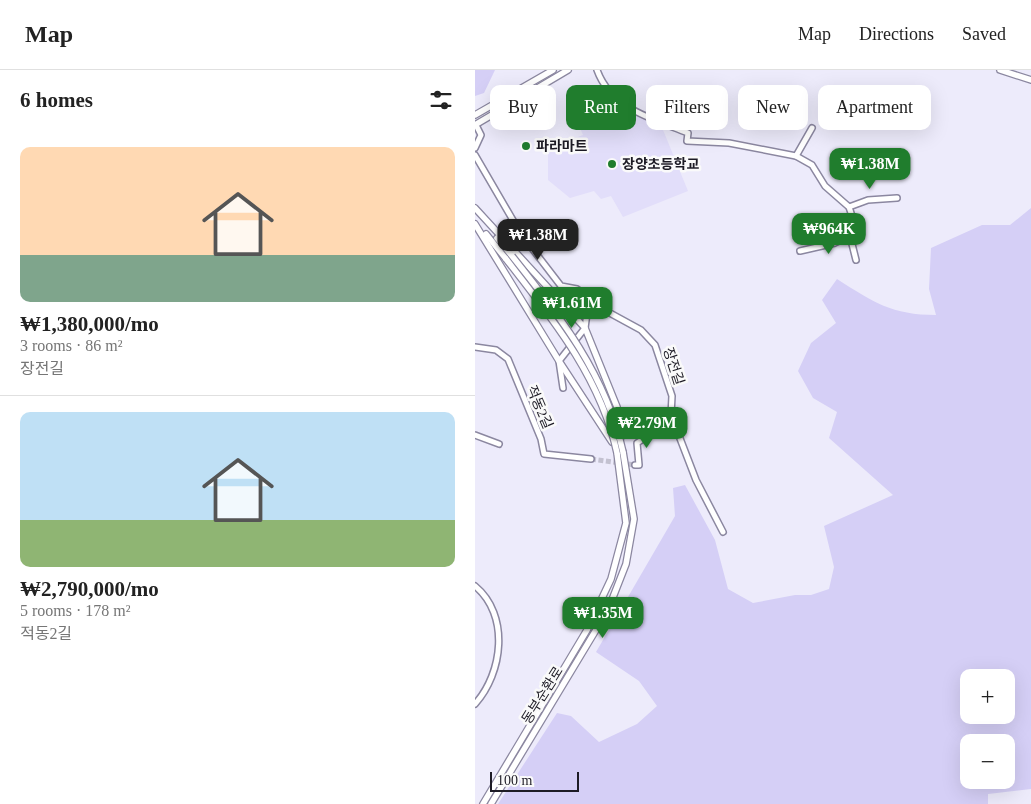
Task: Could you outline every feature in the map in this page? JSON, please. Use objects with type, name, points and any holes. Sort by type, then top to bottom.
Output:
[{"type":"street","points":[[475,115],[553,70]]},
{"type":"street","points":[[475,148],[481,135],[475,125],[568,70]]},
{"type":"street","points":[[597,70],[600,80],[627,108],[688,133],[687,140],[729,143],[796,156],[812,165],[825,186],[849,207],[851,213],[850,236],[856,260]]},
{"type":"street","points":[[1000,70],[1031,80]]},
{"type":"street","points":[[796,156],[813,128]]},
{"type":"street","name":"장전길","points":[[475,155],[521,234],[561,286],[577,289],[608,312],[641,330],[655,345],[672,396],[673,406],[671,415],[696,480],[723,532]]},
{"type":"street","points":[[849,207],[868,200],[897,198]]},
{"type":"street","points":[[475,209],[509,257]]},
{"type":"street","points":[[475,209],[585,328],[617,407],[619,450]]},
{"type":"street","points":[[475,222],[550,304],[594,371],[614,419],[619,450]]},
{"type":"street","points":[[475,222],[559,361],[619,450]]},
{"type":"street","points":[[800,251],[835,243],[850,236]]},
{"type":"street","points":[[563,388],[559,361],[585,328],[589,298]]},
{"type":"street","name":"적동2길","points":[[475,347],[496,350],[508,359],[541,439],[544,454],[591,459]]},
{"type":"street","points":[[635,464],[639,465],[637,443],[673,420]]},
{"type":"street","points":[[475,434],[499,444]]},
{"type":"street","name":"동부순환로","points":[[483,804],[587,630],[611,579],[626,523],[619,450]]},
{"type":"street","name":"동부순환로","points":[[491,804],[609,610],[627,564],[634,519],[619,450]]},
{"type":"street","points":[[475,586],[483,593],[498,623],[499,639],[498,658],[491,683],[487,691],[475,704]]},
{"type":"shaded area","points":[[475,70],[495,70],[484,93],[475,96]]},
{"type":"shaded area","name":"장양초등학교","points":[[636,115],[646,119],[646,130],[663,130],[688,191],[623,217],[611,196],[601,199],[594,191],[570,198],[548,180],[548,148],[583,135],[581,130],[636,130]]},
{"type":"shaded area","points":[[1031,208],[1031,789],[988,794],[988,804],[498,804],[557,713],[571,716],[599,742],[637,724],[657,706],[639,681],[596,652],[675,516],[673,488],[685,485],[715,540],[728,589],[753,603],[795,595],[811,595],[829,589],[834,567],[824,526],[893,495],[829,438],[837,412],[813,398],[798,371],[811,343],[836,323],[822,300],[837,279],[883,306],[907,313],[936,315],[929,289],[931,248],[982,225],[1010,225]]},
{"type":"tunnel","points":[[591,459],[635,465]]},
{"type":"place","name":"파라마트","points":[[526,146]]},
{"type":"place","name":"장양초등학교","points":[[612,164]]}]
